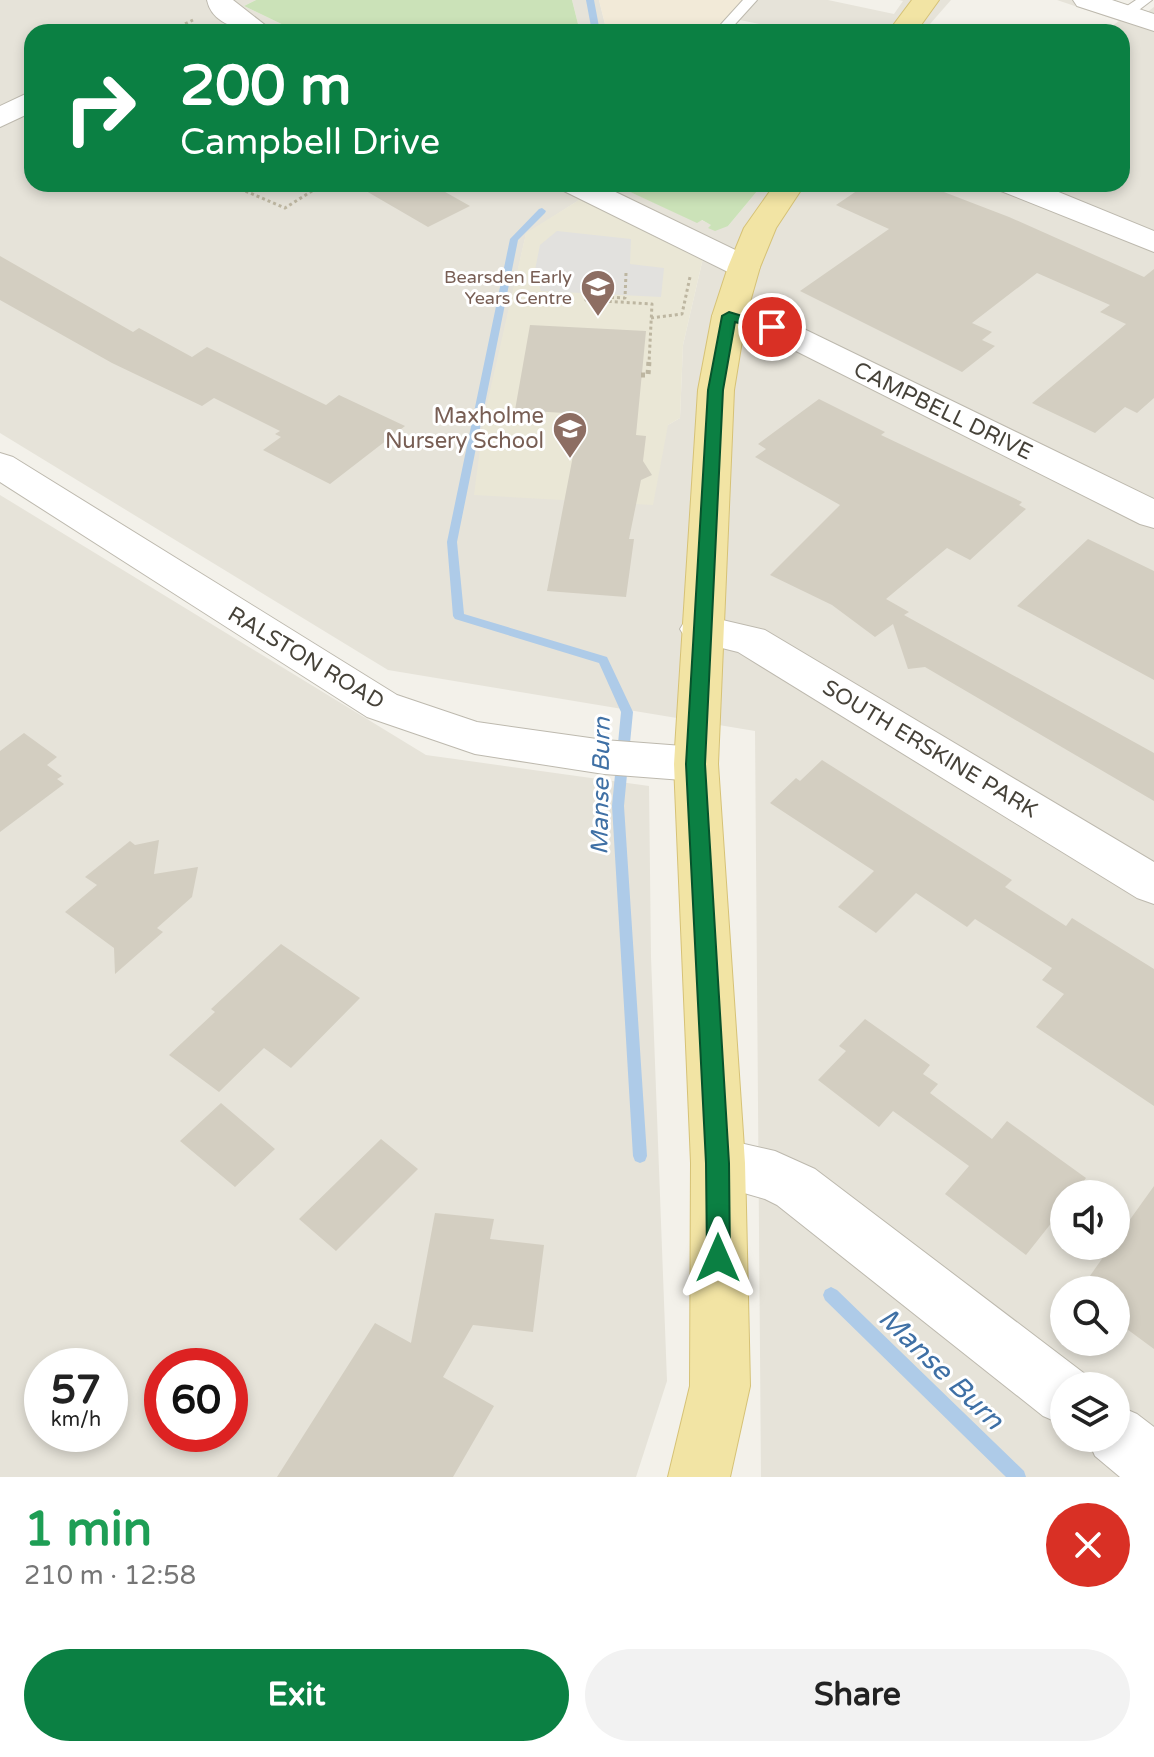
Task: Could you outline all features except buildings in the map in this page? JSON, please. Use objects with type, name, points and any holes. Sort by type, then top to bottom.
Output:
[{"type":"main road","points":[[908,24],[926,0]]},
{"type":"main road","points":[[699,1477],[720,1386],[718,1163],[676,763],[701,629],[716,390],[729,316],[760,228],[785,192]]},
{"type":"street","points":[[220,0],[221,6],[248,24]]},
{"type":"street","points":[[1086,0],[1136,7],[1154,23]]},
{"type":"street","points":[[0,118],[24,104]]},
{"type":"street","points":[[591,192],[744,267]]},
{"type":"street","points":[[1032,192],[1154,242]]},
{"type":"street","name":"CAMPBELL DRIVE","points":[[729,316],[758,322],[794,337],[1154,515]]},
{"type":"street","name":"RALSTON ROAD","points":[[0,465],[382,706],[475,738],[604,757],[676,763]]},
{"type":"street","name":"SOUTH ERSKINE PARK","points":[[701,629],[750,640],[1154,885]]},
{"type":"street","points":[[718,1163],[775,1176],[796,1187],[1050,1384]]},
{"type":"street","points":[[1130,1446],[1154,1465]]},
{"type":"lane","points":[[728,24],[750,0]]},
{"type":"path","points":[[248,192],[285,208],[310,192]]},
{"type":"path","points":[[626,273],[625,298],[587,296],[586,300],[652,304],[648,375],[641,375]]},
{"type":"shaded area","points":[[0,0],[256,0],[244,6],[281,24],[24,24],[24,192],[631,192],[697,222],[701,220],[712,225],[728,226],[756,192],[1130,192],[1130,24],[1115,24],[1119,21],[1057,0],[1110,0],[1146,13],[1154,7],[1154,1477],[761,1477],[755,731],[388,670],[0,433]],"holes":[[[587,195],[703,258],[683,345],[680,418],[668,425],[485,417],[526,234]]]},
{"type":"shaded area","points":[[572,0],[599,0],[605,24],[578,24]]},
{"type":"shaded area","points":[[599,0],[745,0],[722,24],[605,24]]},
{"type":"shaded area","points":[[745,0],[828,0],[894,14],[903,1],[899,0],[951,0],[930,24],[759,24],[740,20],[737,24],[722,24]]},
{"type":"shaded area","name":"Bearsden Early Years Centre","points":[[587,195],[703,258],[683,345],[680,418],[668,425],[653,505],[474,495],[484,417],[526,233]]},
{"type":"shaded area","points":[[557,231],[631,239],[630,264],[664,268],[661,297],[541,291],[535,270],[540,245]]},
{"type":"shaded area","points":[[0,495],[426,755],[649,786],[651,957],[667,1381],[636,1477],[0,1477]]},
{"type":"green space","points":[[256,0],[572,0],[578,24],[281,24],[244,6]]},
{"type":"green space","points":[[630,192],[756,192],[728,226],[715,231],[702,220],[697,223]]},
{"type":"waterway","name":"Manse Burn","points":[[590,0],[594,24]]},
{"type":"waterway","name":"Manse Burn","points":[[542,211],[514,239],[452,542],[459,616],[603,660],[627,712],[618,806],[640,1156]]},
{"type":"waterway","name":"Manse Burn","points":[[831,1295],[1018,1477]]},
{"type":"place","name":"Bearsden Early Years Centre","points":[[598,318]]},
{"type":"place","name":"Maxholme Nursery School","points":[[570,460]]},
{"type":"route","points":[[718,1258],[718,1163],[696,764],[701,629],[716,390],[729,316],[772,327]]}]
